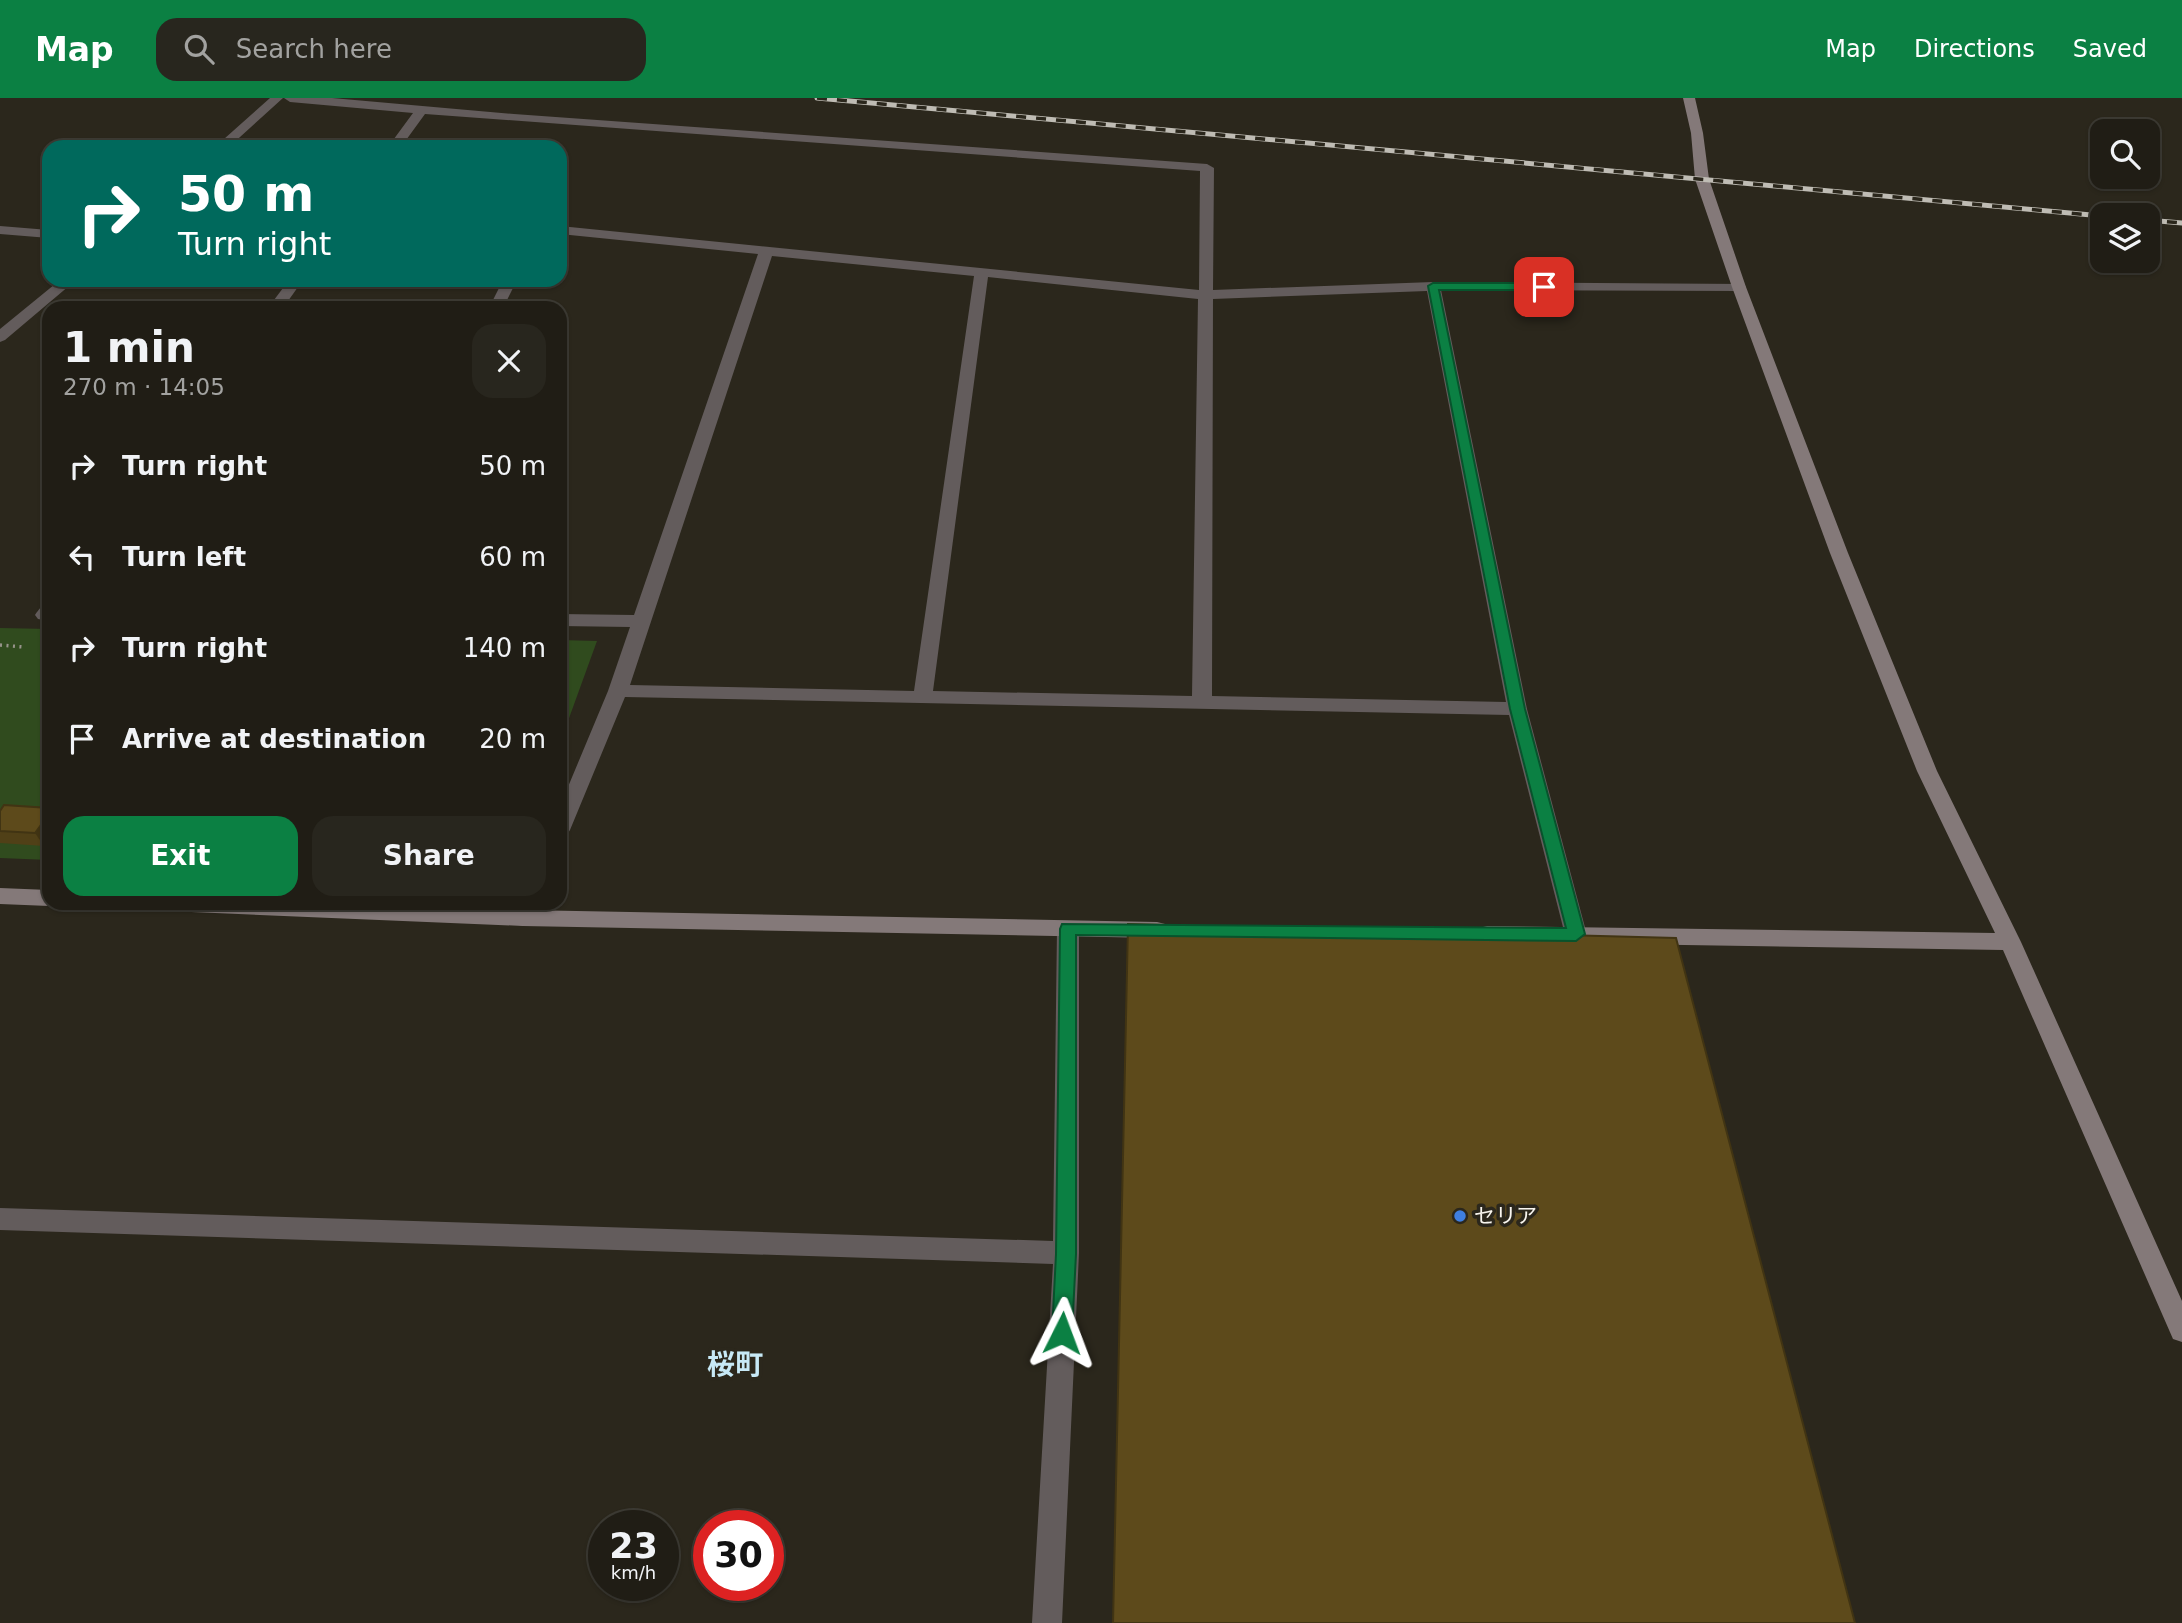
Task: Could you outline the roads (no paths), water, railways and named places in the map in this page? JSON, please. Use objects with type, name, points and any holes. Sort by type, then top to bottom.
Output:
[{"type":"street","points":[[229,140],[278,98]]},
{"type":"street","points":[[290,98],[1207,168],[1202,701]]},
{"type":"street","points":[[1689,98],[1697,133],[1702,178],[1739,287],[1839,553],[1927,771],[2010,943],[2182,1331]]},
{"type":"street","points":[[399,140],[421,110]]},
{"type":"street","points":[[0,230],[42,233]]},
{"type":"street","points":[[567,231],[1206,295],[1433,286],[1739,287]]},
{"type":"street","points":[[567,813],[618,691],[766,251]]},
{"type":"street","points":[[923,696],[982,272]]},
{"type":"street","points":[[1433,286],[1517,709],[1576,934]]},
{"type":"street","points":[[44,301],[61,287]]},
{"type":"street","points":[[0,337],[42,302]]},
{"type":"street","points":[[567,620],[641,621]]},
{"type":"street","points":[[618,691],[1517,709]]},
{"type":"street","points":[[0,896],[42,898]]},
{"type":"street","points":[[481,910],[1068,929],[1178,930]]},
{"type":"street","points":[[1047,1623],[1066,1254],[1068,929]]},
{"type":"street","points":[[1466,933],[2010,943]]},
{"type":"street","points":[[0,1219],[1066,1254]]},
{"type":"railway","points":[[817,98],[2090,215]]},
{"type":"railway","points":[[2160,221],[2182,223]]},
{"type":"place","name":"セリア","points":[[1460,1216]]},
{"type":"district","name":"桜町","points":[[735,1364]]}]
